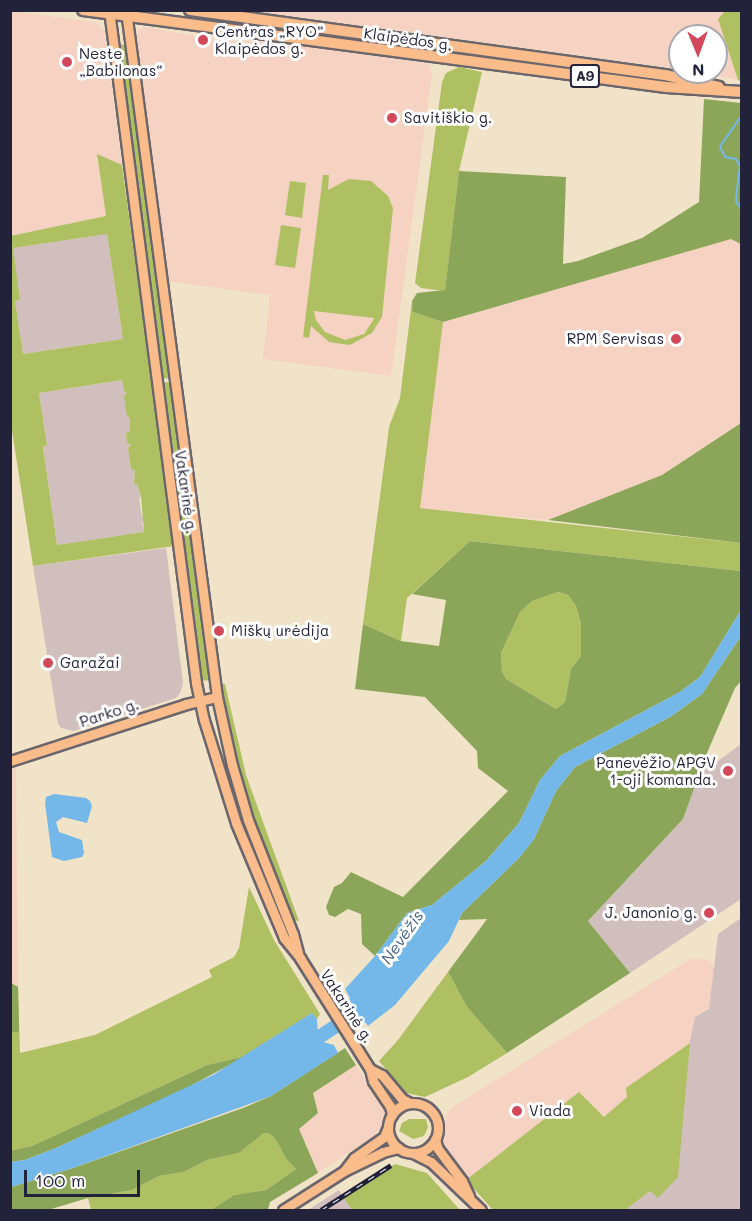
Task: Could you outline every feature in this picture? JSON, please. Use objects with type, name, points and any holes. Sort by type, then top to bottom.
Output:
[{"type":"highway","name":"Klaipėdos g.","points":[[82,10],[126,13],[666,87],[736,91]]},
{"type":"highway","name":"Klaipėdos g.","points":[[190,10],[665,75],[736,91]]},
{"type":"main road","name":"Vakarinė g.","points":[[109,12],[200,700],[218,769],[236,823],[284,938],[300,958],[370,1069],[373,1081],[390,1106],[392,1115]]},
{"type":"main road","name":"Vakarinė g.","points":[[126,13],[217,697],[229,754],[248,820],[293,934],[300,958]]},
{"type":"main road","name":"Parko g.","points":[[10,761],[200,700],[217,697]]},
{"type":"main road","name":"Vakarinė g.","points":[[370,1069],[382,1075],[402,1099],[410,1103]]},
{"type":"main road","points":[[344,1171],[354,1158],[384,1137],[392,1115],[400,1107],[410,1103],[421,1104],[434,1114],[438,1127],[435,1140],[426,1150],[413,1153]]},
{"type":"main road","points":[[388,1127],[389,1135],[398,1148]]},
{"type":"main road","points":[[435,1140],[438,1149],[462,1181],[470,1198]]},
{"type":"main road","points":[[283,1210],[344,1171],[383,1152],[398,1148],[431,1162],[454,1187],[470,1198],[481,1210]]},
{"type":"shaded area","points":[[11,11],[96,22],[104,31],[122,165],[97,155],[106,216],[11,236]]},
{"type":"shaded area","points":[[253,11],[725,11],[718,19],[720,24],[668,24],[668,67]]},
{"type":"shaded area","points":[[147,27],[222,41],[271,41],[429,64],[432,74],[391,376],[263,359],[270,295],[165,281],[133,36],[137,30]]},
{"type":"shaded area","points":[[728,50],[738,80],[728,78]]},
{"type":"shaded area","points":[[107,234],[123,339],[23,354],[15,301],[20,300],[12,248]]},
{"type":"shaded area","points":[[731,239],[741,244],[741,423],[662,475],[548,520],[419,508],[443,322]]},
{"type":"shaded area","points":[[122,380],[124,391],[127,392],[125,396],[127,416],[131,418],[130,432],[126,433],[127,443],[131,445],[128,448],[131,469],[135,471],[134,484],[137,484],[141,496],[139,499],[142,517],[145,519],[142,522],[144,532],[57,545],[43,446],[47,445],[39,393]]},
{"type":"shaded area","points":[[166,548],[183,683],[180,693],[176,698],[73,731],[61,728],[58,724],[33,566]]},
{"type":"shaded area","points":[[741,744],[741,899],[630,973],[588,921],[683,819],[707,753],[718,761]]},
{"type":"shaded area","points":[[16,768],[18,987],[10,983],[10,770]]},
{"type":"shaded area","points":[[741,918],[741,1210],[625,1210],[650,1191],[658,1197],[695,1017],[709,1009],[718,934]]},
{"type":"shaded area","points":[[692,958],[710,961],[715,970],[709,1009],[695,1017],[690,1043],[626,1088],[628,1097],[604,1117],[579,1092],[466,1180],[444,1147],[445,1118],[451,1108]]},
{"type":"shaded area","points":[[356,1065],[385,1111],[384,1124],[375,1135],[318,1173],[299,1129],[318,1113],[313,1093]]},
{"type":"shaded area","points":[[339,1190],[352,1210],[308,1210]]},
{"type":"green space","points":[[725,11],[741,11],[741,81],[738,80],[728,50],[728,24],[720,24],[718,19]]},
{"type":"green space","points":[[147,13],[221,23],[243,21],[413,44],[413,47],[331,36],[299,36],[147,16]]},
{"type":"green space","points":[[116,44],[125,45],[170,378],[161,379]]},
{"type":"green space","points":[[459,67],[482,72],[459,171],[445,291],[421,288],[415,283],[442,82],[446,73]]},
{"type":"green space","points":[[704,99],[741,103],[741,244],[731,239],[443,322],[413,312],[412,301],[417,293],[445,290],[459,171],[566,177],[563,264],[578,261],[642,238],[699,202]]},
{"type":"green space","points":[[97,154],[122,165],[174,546],[33,566],[11,424],[10,236],[106,216]],"holes":[[[107,234],[123,339],[23,354],[15,301],[20,300],[13,248]],[[122,380],[124,391],[127,393],[124,396],[127,416],[130,418],[130,432],[126,433],[127,443],[131,445],[128,448],[131,469],[135,471],[134,484],[137,484],[141,496],[144,532],[57,545],[43,447],[47,445],[39,393]]]},
{"type":"green space","points":[[323,175],[329,175],[328,190],[349,179],[371,181],[388,196],[393,208],[382,317],[372,333],[350,345],[329,342],[311,326],[309,338],[303,337]],"holes":[[[314,311],[374,318],[364,334],[345,340],[325,332],[316,320]]]},
{"type":"green space","points":[[290,181],[306,183],[302,218],[285,215]]},
{"type":"green space","points":[[281,225],[301,228],[295,268],[275,265]]},
{"type":"green space","points":[[412,301],[414,312],[443,322],[420,508],[741,543],[741,571],[470,541],[407,598],[401,641],[363,624],[389,427],[400,398]]},
{"type":"green space","points":[[170,382],[210,680],[201,681],[161,383]]},
{"type":"green space","points":[[741,423],[741,543],[548,520],[662,475]]},
{"type":"green space","points":[[470,541],[741,571],[741,610],[700,677],[680,692],[560,756],[540,780],[519,823],[486,861],[432,905],[407,913],[375,956],[362,944],[361,914],[348,909],[335,917],[329,915],[326,907],[334,887],[342,883],[351,872],[403,897],[508,791],[478,768],[477,751],[425,697],[355,689],[363,624],[401,641],[439,646],[446,600],[412,594]],"holes":[[[558,592],[568,595],[576,606],[581,624],[581,656],[571,669],[565,702],[556,709],[506,679],[502,671],[501,653],[520,612],[532,601]]]},
{"type":"green space","points":[[558,592],[568,595],[576,606],[581,624],[581,656],[571,669],[565,702],[556,709],[506,679],[502,671],[501,653],[520,612],[532,601]]},
{"type":"green space","points":[[741,636],[741,681],[735,688],[707,753],[683,819],[588,921],[630,973],[507,1053],[467,1007],[448,972],[487,919],[459,920],[462,913],[519,858],[534,839],[556,791],[575,767],[670,717],[702,694]]},
{"type":"green space","points":[[220,684],[225,684],[246,775],[299,921],[291,920],[252,819],[235,760]]},
{"type":"green space","points":[[249,887],[274,940],[320,1014],[317,1019],[312,1013],[246,1056],[207,1065],[32,1146],[11,1151],[10,983],[18,987],[20,1053],[95,1035],[212,977],[209,970],[234,957],[239,948]]},
{"type":"green space","points":[[448,972],[467,1007],[507,1053],[468,1077],[425,1097],[406,1093],[379,1061],[398,1040]]},
{"type":"green space","points":[[11,983],[18,987],[19,1032],[11,1032]]},
{"type":"green space","points":[[690,1043],[678,1177],[658,1198],[650,1191],[625,1210],[493,1210],[466,1180],[579,1092],[604,1117],[627,1097],[626,1088]]},
{"type":"green space","points":[[345,1048],[356,1065],[313,1093],[318,1113],[299,1129],[318,1173],[270,1202],[268,1210],[211,1210],[234,1195],[266,1190],[296,1169],[287,1160],[276,1140],[269,1133],[264,1133],[239,1153],[207,1160],[184,1172],[159,1176],[132,1190],[88,1198],[48,1210],[11,1210],[11,1187],[73,1168],[243,1108],[271,1096]]},
{"type":"green space","points":[[246,1056],[181,1091],[56,1148],[25,1160],[11,1162],[10,1151],[32,1146],[207,1065]]},
{"type":"green space","points":[[409,1119],[426,1119],[428,1127],[424,1136],[413,1139],[399,1131],[402,1123]]},
{"type":"green space","points":[[264,1133],[269,1133],[276,1140],[287,1160],[296,1169],[266,1190],[234,1195],[211,1210],[91,1210],[88,1198],[132,1190],[159,1176],[184,1172],[207,1160],[239,1153]]},
{"type":"green space","points":[[395,1164],[427,1173],[460,1210],[352,1210],[344,1198]]},
{"type":"water","points":[[741,610],[741,636],[702,694],[670,717],[575,767],[556,791],[534,839],[519,858],[462,913],[449,941],[395,1005],[368,1026],[365,1022],[358,1027],[343,1005],[350,998],[345,989],[375,956],[407,913],[432,905],[486,861],[519,823],[540,780],[560,756],[680,692],[700,677]]},
{"type":"water","points":[[54,794],[86,798],[90,801],[92,806],[87,823],[63,817],[56,822],[59,832],[82,840],[84,853],[82,857],[64,861],[52,857],[45,803],[46,797]]},
{"type":"water","points":[[312,1013],[317,1019],[318,1038],[334,1045],[338,1053],[271,1096],[73,1168],[11,1187],[11,1162],[25,1160],[56,1148],[213,1075]]},
{"type":"waterway","points":[[742,115],[720,147],[725,157],[736,159],[740,166],[736,201],[742,211]]},
{"type":"waterway","name":"Nevėžis","points":[[304,1047],[365,1007]]},
{"type":"railway","points":[[321,1210],[391,1165]]},
{"type":"place","name":"Centras „RYO“ Klaipėdos g.","points":[[203,40]]},
{"type":"place","name":"Neste „Babilonas“","points":[[67,62]]},
{"type":"place","name":"Savitiškio g.","points":[[392,118]]},
{"type":"place","name":"RPM Servisas","points":[[676,339]]},
{"type":"place","name":"Miškų urėdija","points":[[219,631]]},
{"type":"place","name":"Garažai","points":[[48,663]]},
{"type":"place","name":"Panevėžio APGV 1-oji komanda.","points":[[728,771]]},
{"type":"place","name":"J. Janonio g.","points":[[709,913]]},
{"type":"place","name":"Viada","points":[[517,1111]]}]
